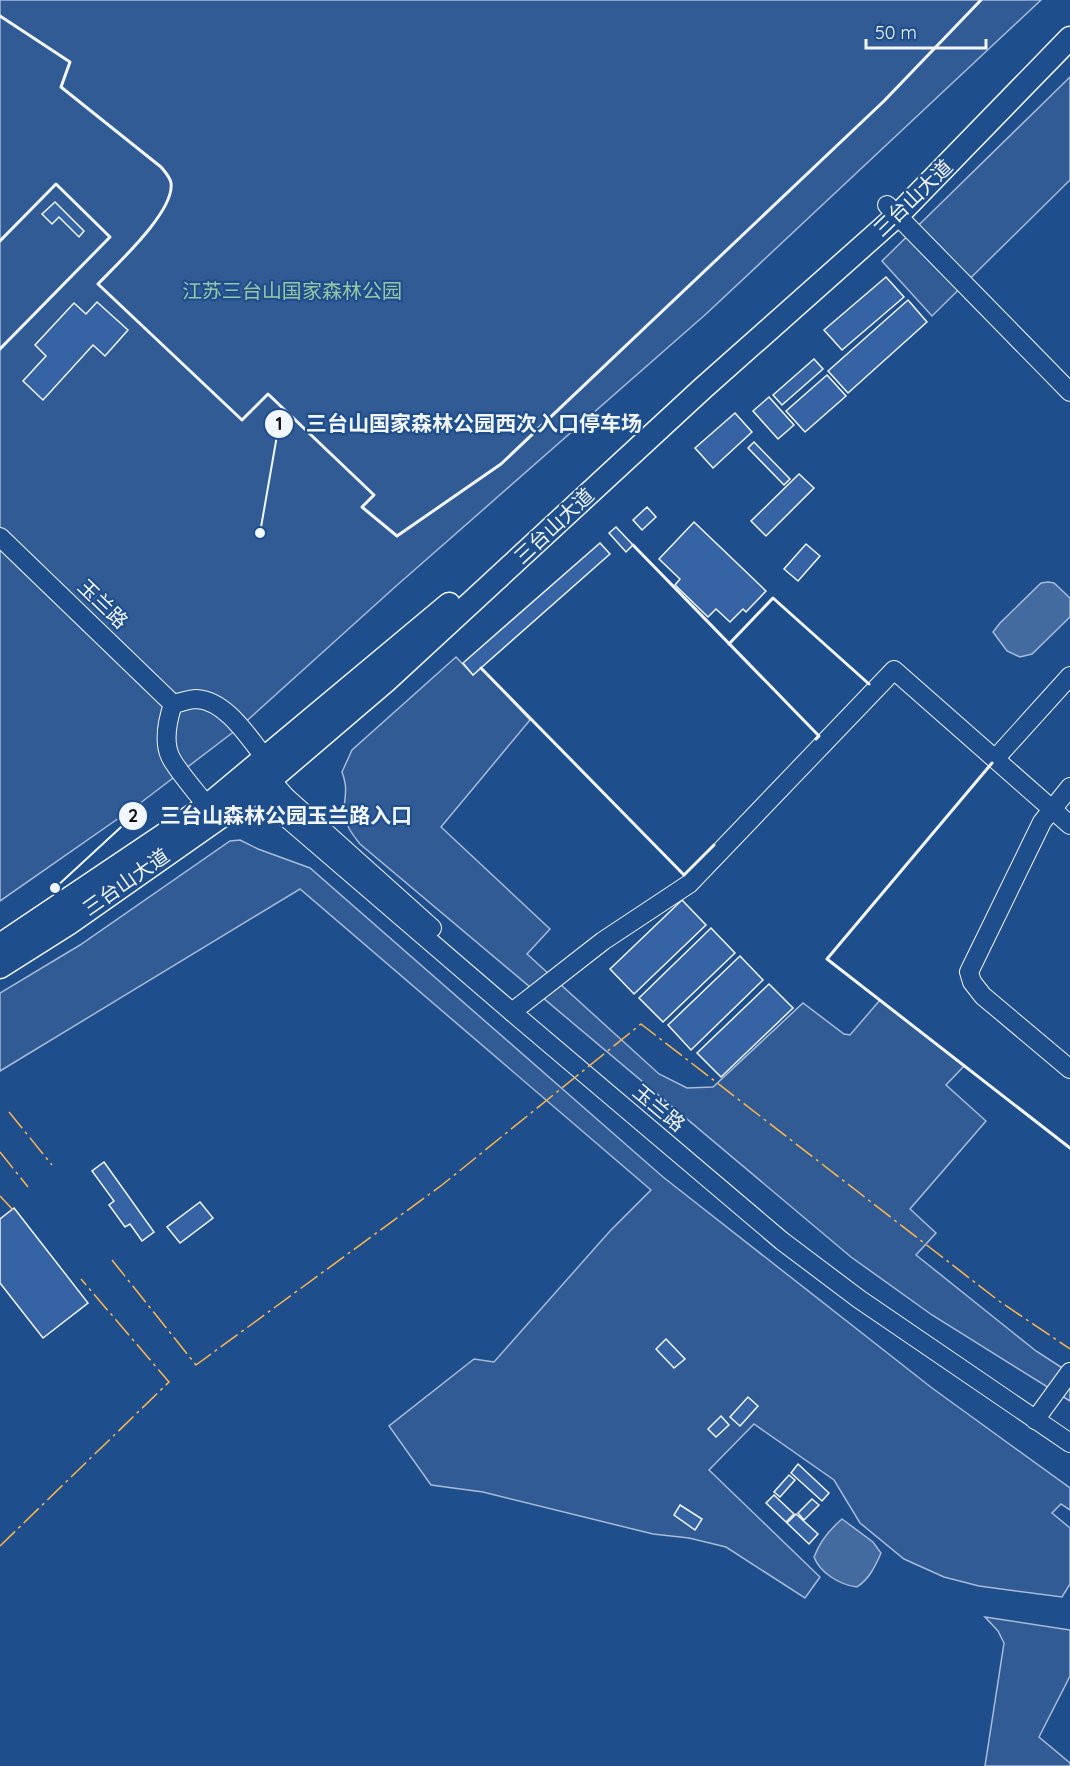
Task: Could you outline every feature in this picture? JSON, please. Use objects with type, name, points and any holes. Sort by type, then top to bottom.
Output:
[{"type":"main road","name":"三台山大道","points":[[892,210],[1070,23]]},
{"type":"main road","name":"三台山大道","points":[[0,967],[68,924],[258,775],[892,210],[1070,38]]},
{"type":"main road","name":"三台山大道","points":[[0,945],[207,806],[258,775]]},
{"type":"street","points":[[892,210],[1070,392]]},
{"type":"street","name":"玉兰路","points":[[0,537],[173,704],[197,699],[213,704],[232,716],[258,775],[515,1009],[736,1203],[824,1274],[1038,1415],[1070,1443]]},
{"type":"street","points":[[515,1009],[603,941],[689,884],[894,670],[1070,825]]},
{"type":"street","points":[[995,759],[1070,676]]},
{"type":"street","points":[[173,704],[168,719],[170,756],[207,806]]},
{"type":"street","points":[[1070,787],[1042,822],[969,972],[972,982],[983,996],[1070,1069]]},
{"type":"street","points":[[1038,1415],[1070,1372]]},
{"type":"street","name":"玉兰路","points":[[1038,1415],[1070,1428]]},
{"type":"green space","name":"江苏三台山国家森林公园","points":[[0,0],[1041,0],[706,314],[395,587],[240,727],[139,804],[0,901]]},
{"type":"green space","points":[[1070,77],[1070,180],[932,316],[882,261]]},
{"type":"green space","points":[[456,657],[473,675],[481,668],[530,720],[441,827],[550,929],[527,954],[659,1074],[687,1088],[713,1087],[803,1003],[844,1034],[850,1035],[880,1000],[964,1066],[946,1085],[986,1121],[910,1209],[936,1233],[916,1255],[1036,1351],[1070,1373],[1070,1401],[932,1315],[851,1257],[360,844],[349,828],[344,814],[346,787],[342,772],[352,750]]},
{"type":"green space","points":[[240,840],[310,868],[663,1177],[932,1388],[1070,1488],[1070,1510],[1061,1504],[1052,1513],[1070,1528],[1070,1584],[1062,1597],[979,1586],[944,1577],[904,1559],[860,1523],[834,1480],[754,1424],[709,1470],[820,1577],[805,1598],[726,1547],[689,1538],[653,1534],[483,1492],[431,1485],[389,1426],[474,1359],[494,1362],[610,1231],[651,1190],[300,889],[0,1071],[0,993],[80,945],[230,841]]},
{"type":"green space","points":[[985,1617],[1070,1630],[1070,1676],[1039,1737],[1070,1763],[1070,1766],[985,1766],[1004,1643],[998,1631]]},
{"type":"shaded area","points":[[1041,583],[1054,583],[1070,598],[1070,617],[1032,654],[1020,657],[1007,651],[993,632]]},
{"type":"shaded area","points":[[842,1519],[873,1542],[881,1553],[871,1572],[857,1587],[844,1584],[831,1577],[814,1557],[825,1536]]},
{"type":"building","points":[[55,202],[84,231],[79,237],[59,217],[52,224],[42,214]]},
{"type":"building","points":[[886,277],[904,297],[842,350],[824,330]]},
{"type":"building","points":[[908,300],[927,322],[848,393],[828,371]]},
{"type":"building","points":[[97,302],[128,330],[105,356],[93,345],[43,400],[23,381],[46,356],[35,345],[74,303],[86,314]]},
{"type":"building","points":[[814,359],[823,369],[782,405],[773,395]]},
{"type":"building","points":[[827,375],[846,396],[805,432],[786,411]]},
{"type":"building","points":[[769,397],[794,425],[778,439],[753,411]]},
{"type":"building","points":[[735,413],[752,432],[713,468],[695,448]]},
{"type":"building","points":[[754,442],[790,479],[784,485],[748,448]]},
{"type":"building","points":[[799,474],[814,488],[766,536],[751,521]]},
{"type":"building","points":[[647,507],[656,517],[642,530],[633,520]]},
{"type":"building","points":[[694,522],[766,591],[746,612],[743,609],[730,622],[716,609],[708,617],[675,585],[680,579],[659,559]]},
{"type":"building","points":[[616,527],[633,545],[626,552],[609,533]]},
{"type":"building","points":[[600,543],[610,554],[473,675],[463,663]]},
{"type":"building","points":[[806,544],[820,556],[798,581],[784,569]]},
{"type":"building","points":[[682,900],[706,925],[634,994],[610,969]]},
{"type":"building","points":[[711,928],[735,953],[663,1022],[639,998]]},
{"type":"building","points":[[740,956],[763,980],[691,1050],[668,1025]]},
{"type":"building","points":[[769,984],[793,1008],[721,1077],[697,1053]]},
{"type":"building","points":[[104,1162],[154,1232],[142,1241],[130,1224],[125,1227],[109,1205],[114,1201],[92,1171]]},
{"type":"building","points":[[200,1202],[213,1218],[180,1243],[167,1227]]},
{"type":"building","points":[[14,1208],[88,1303],[43,1338],[0,1283],[0,1219]]},
{"type":"building","points":[[666,1339],[685,1359],[674,1368],[656,1349]]},
{"type":"building","points":[[748,1397],[758,1406],[740,1426],[730,1417]]},
{"type":"building","points":[[721,1416],[729,1425],[716,1437],[708,1429]]},
{"type":"building","points":[[798,1464],[829,1493],[822,1501],[791,1473]]},
{"type":"building","points":[[789,1475],[795,1480],[780,1497],[774,1492]]},
{"type":"building","points":[[774,1495],[794,1514],[786,1522],[766,1503]]},
{"type":"building","points":[[812,1499],[819,1505],[804,1520],[798,1513]]},
{"type":"building","points":[[680,1505],[702,1519],[695,1530],[674,1515]]},
{"type":"building","points":[[796,1514],[818,1534],[809,1544],[787,1523]]},
{"type":"wall","points":[[0,16],[70,62],[61,87],[161,167],[171,183],[170,195],[155,222],[131,251],[98,284],[242,420],[268,394],[374,495],[362,507],[397,536],[501,464],[884,101],[981,0]]},
{"type":"wall","points":[[0,241],[56,184],[110,237],[0,349]]},
{"type":"wall","points":[[633,545],[819,736],[816,739]]},
{"type":"wall","points":[[729,644],[773,598],[869,684]]},
{"type":"wall","points":[[481,668],[684,875],[714,845]]},
{"type":"wall","points":[[992,763],[827,959],[1070,1148]]},
{"type":"power","points":[[112,1260],[196,1365],[442,1185],[641,1024],[999,1301],[1070,1349]]},
{"type":"power","points":[[9,1112],[52,1165]]},
{"type":"power","points":[[0,1152],[28,1187]]},
{"type":"power","points":[[0,1196],[13,1210]]},
{"type":"power","points":[[0,1546],[169,1382],[81,1279]]},
{"type":"place","name":"三台山国家森林公园西次入口停车场","points":[[260,533]]},
{"type":"place","name":"三台山森林公园玉兰路入口","points":[[55,888]]}]
